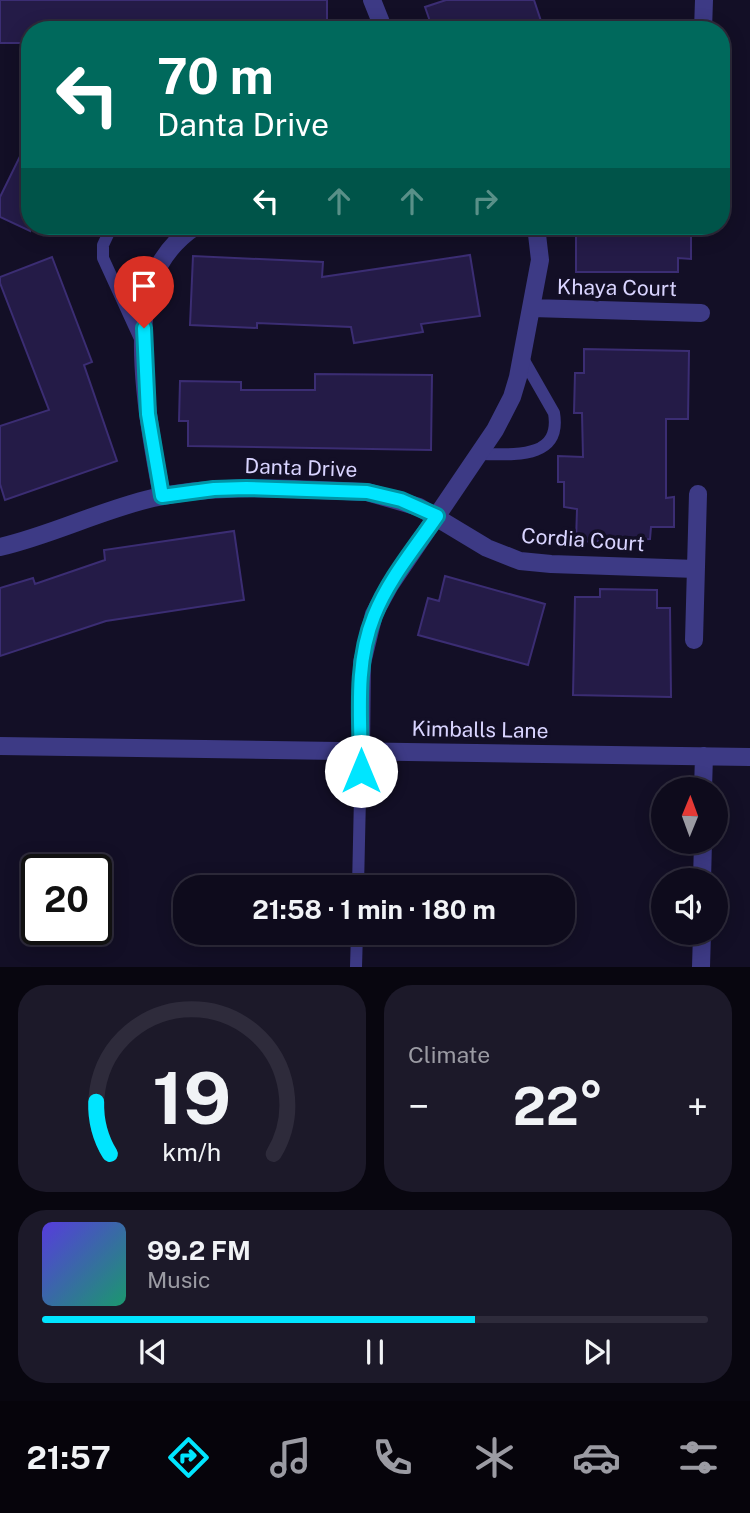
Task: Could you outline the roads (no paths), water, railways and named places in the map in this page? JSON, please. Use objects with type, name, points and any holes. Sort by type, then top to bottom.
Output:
[{"type":"street","points":[[372,0],[380,21]]},
{"type":"street","points":[[703,21],[704,0]]},
{"type":"street","points":[[162,496],[148,414],[145,313],[151,283],[159,265],[183,235]]},
{"type":"street","points":[[361,751],[362,663],[369,630],[390,585],[495,430],[512,397],[540,260],[538,235]]},
{"type":"street","name":"Khaya Court","points":[[532,308],[701,313]]},
{"type":"street","name":"Danta Drive","points":[[0,547],[162,496],[214,489],[367,492],[401,500],[437,516]]},
{"type":"street","points":[[694,640],[698,494]]},
{"type":"street","name":"Cordia Court","points":[[437,516],[487,548],[520,561],[696,569]]},
{"type":"street","name":"Kimballs Lane","points":[[0,746],[750,757]]},
{"type":"street","points":[[704,756],[704,777]]},
{"type":"street","points":[[701,967],[702,945]]},
{"type":"lane","points":[[108,235],[103,246],[103,258],[145,348]]},
{"type":"lane","points":[[479,454],[535,452],[543,447],[554,431],[554,413],[522,357]]},
{"type":"lane","points":[[358,875],[361,751]]},
{"type":"lane","points":[[356,967],[357,945]]}]
